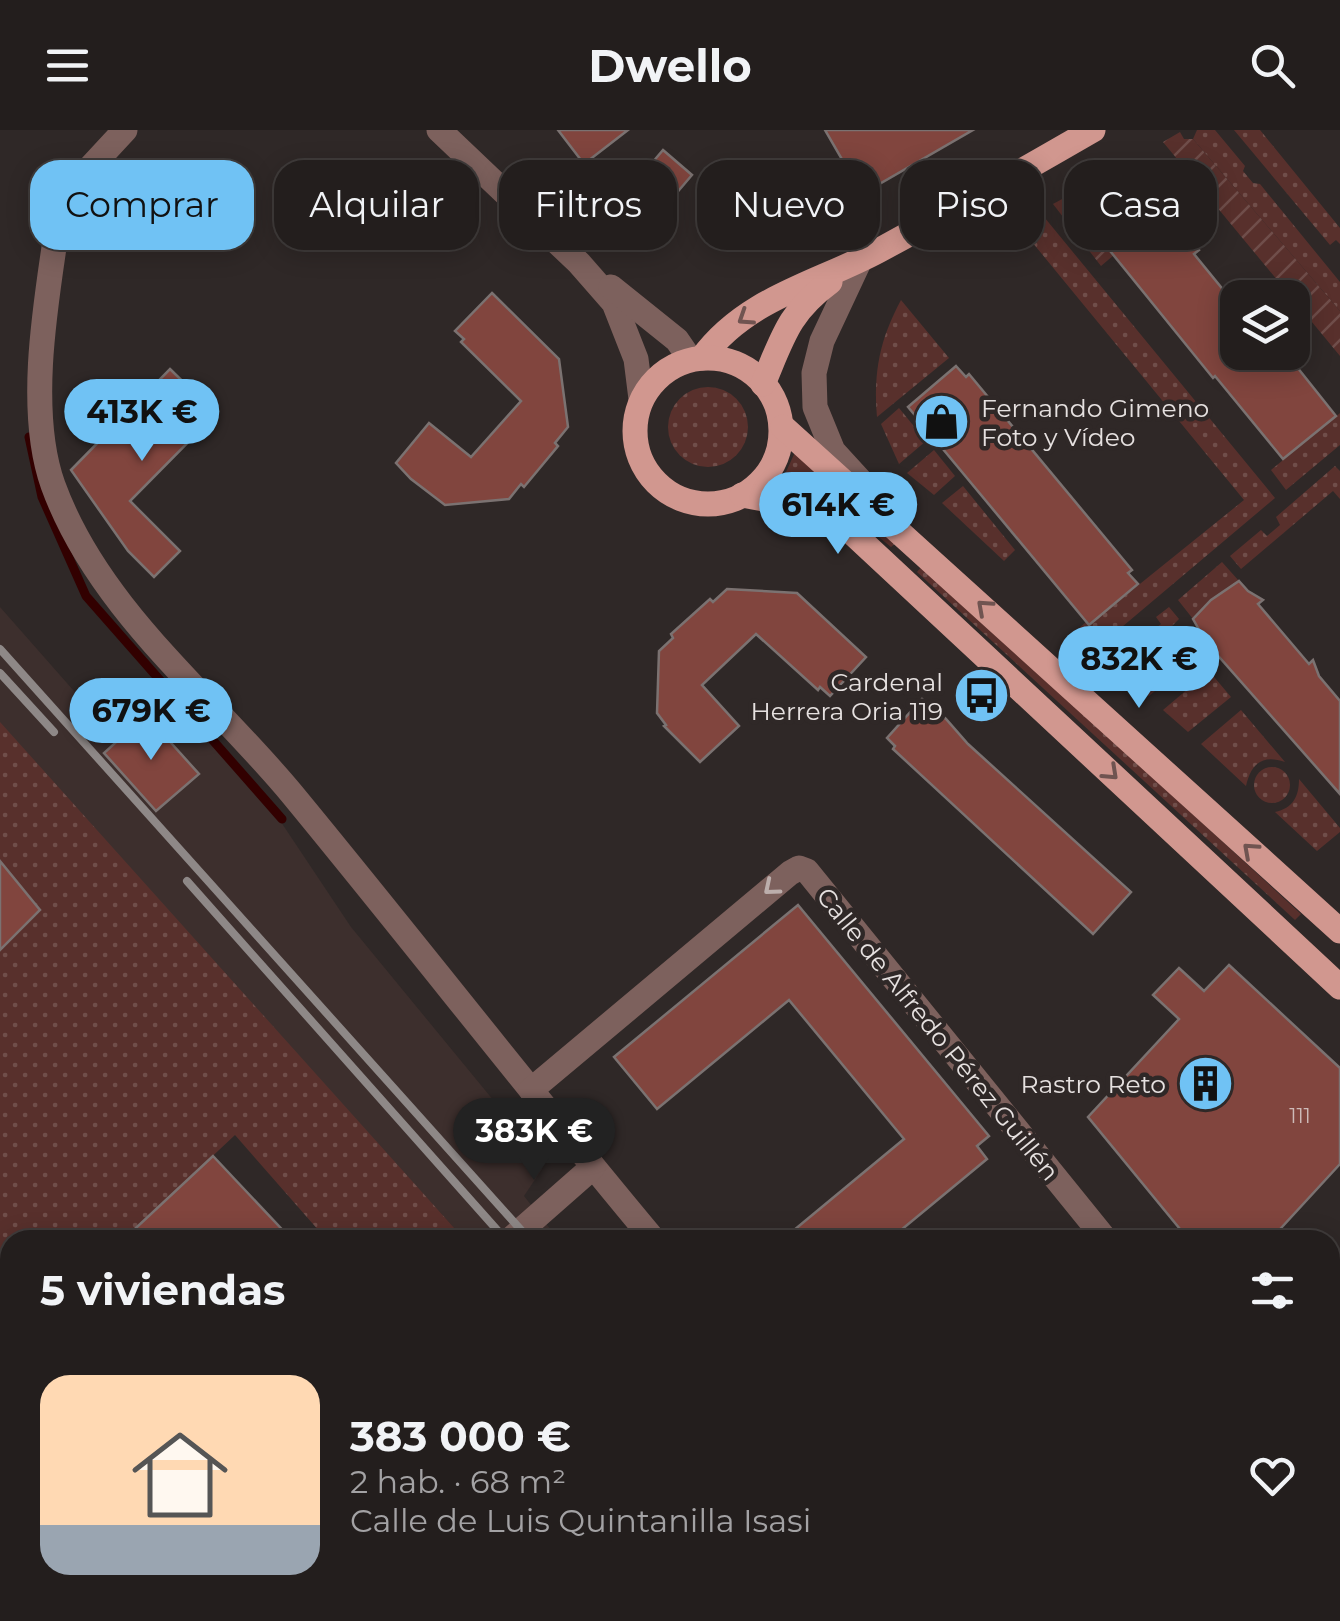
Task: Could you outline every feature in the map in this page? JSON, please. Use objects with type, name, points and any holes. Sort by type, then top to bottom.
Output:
[{"type":"main road","points":[[763,384],[789,322],[806,300],[860,260],[1093,130]]},
{"type":"main road","points":[[696,358],[730,361],[743,367],[772,397],[782,427],[780,447],[759,482],[742,495],[714,504],[692,502],[670,493],[652,478],[636,446],[636,416],[641,400],[658,377],[696,358],[726,331],[794,286],[860,260]]},
{"type":"main road","points":[[782,427],[1340,931]]},
{"type":"main road","points":[[742,495],[808,506],[845,526],[1340,987]]},
{"type":"street","points":[[124,130],[74,185],[60,208],[44,336],[40,415],[43,451],[64,513],[121,606],[292,794],[646,1230]]},
{"type":"street","points":[[440,130],[579,263],[614,303],[636,358],[641,400]]},
{"type":"street","points":[[860,260],[828,324],[814,373],[815,407],[832,451],[920,548]]},
{"type":"street","points":[[579,263],[696,358]]},
{"type":"street","name":"Calle de Alfredo Pérez Guillén","points":[[531,1090],[799,868],[808,871],[1098,1230]]},
{"type":"street","points":[[522,1230],[594,1167]]},
{"type":"shaded area","points":[[1197,130],[1215,130],[1245,166],[1243,171],[1253,183],[1260,184],[1340,282],[1340,311],[1217,167],[1217,160],[1211,160],[1193,139]]},
{"type":"shaded area","points":[[1234,130],[1260,130],[1340,228],[1340,244],[1336,240],[1330,245]]},
{"type":"shaded area","points":[[1180,132],[1184,139],[1193,139],[1211,160],[1178,160],[1163,142]]},
{"type":"shaded area","points":[[1217,167],[1340,311],[1340,356],[1310,320],[1310,280],[1277,280],[1217,207]]},
{"type":"shaded area","points":[[1064,198],[1064,218],[1053,204]]},
{"type":"shaded area","points":[[1044,217],[1064,241],[1064,250],[1071,250],[1275,498],[1097,648],[1077,630],[1086,622],[1089,625],[1244,500],[1039,250],[1044,250]]},
{"type":"shaded area","points":[[1089,250],[1110,250],[1114,255],[1101,266]]},
{"type":"shaded area","points":[[901,300],[949,358],[877,417],[880,356]]},
{"type":"shaded area","points":[[708,387],[723,390],[736,399],[745,412],[745,442],[736,455],[723,464],[708,467],[693,464],[680,455],[671,442],[668,427],[671,412],[680,399],[693,390]]},
{"type":"shaded area","points":[[899,408],[926,441],[899,464],[881,424]]},
{"type":"shaded area","points":[[1340,413],[1340,445],[1286,490],[1271,470]]},
{"type":"shaded area","points":[[796,450],[898,541],[891,547],[830,497],[781,483]]},
{"type":"shaded area","points":[[934,450],[955,476],[934,495],[907,473]]},
{"type":"shaded area","points":[[1335,466],[1340,471],[1340,499],[1333,491],[1241,569],[1230,556],[1261,530],[1267,536],[1280,525],[1276,517]]},
{"type":"shaded area","points":[[963,486],[1015,550],[1004,561],[942,503]]},
{"type":"shaded area","points":[[1222,562],[1239,581],[1211,600],[1193,619],[1178,600]]},
{"type":"shaded area","points":[[923,565],[1301,914],[1295,920],[917,572]]},
{"type":"shaded area","points":[[0,607],[103,724],[153,678],[275,813],[351,927],[540,1157],[542,1169],[524,1196],[551,1230],[456,1230],[0,728]]},
{"type":"shaded area","points":[[1169,607],[1179,619],[1172,626],[1197,656],[1149,696],[1107,659],[1142,629],[1147,635],[1161,624],[1156,617]]},
{"type":"shaded area","points":[[1209,671],[1231,697],[1188,732],[1163,710]]},
{"type":"shaded area","points":[[1241,710],[1285,762],[1270,759],[1259,763],[1246,786],[1201,744]]},
{"type":"shaded area","points":[[0,722],[456,1230],[318,1230],[235,1135],[134,1230],[0,1230],[0,950],[40,910],[0,861]]},
{"type":"shaded area","points":[[1272,767],[1284,773],[1290,785],[1284,797],[1272,803],[1260,797],[1254,785],[1260,773]]},
{"type":"shaded area","points":[[1299,779],[1340,828],[1317,851],[1275,812],[1294,801]]},
{"type":"building","points":[[558,130],[628,130],[589,160],[581,160]]},
{"type":"building","points":[[825,130],[973,130],[921,160],[900,160],[900,172],[880,184],[880,160],[842,160]]},
{"type":"building","points":[[663,150],[675,160],[654,160]]},
{"type":"building","points":[[677,162],[692,175],[677,193]]},
{"type":"building","points":[[1109,250],[1199,250],[1194,254],[1220,286],[1220,370],[1299,370],[1336,416],[1283,459]]},
{"type":"building","points":[[492,293],[559,359],[568,427],[555,443],[558,446],[509,499],[445,505],[396,463],[429,423],[471,457],[521,401],[461,342],[464,339],[455,331]]},
{"type":"building","points":[[956,366],[966,377],[969,374],[1132,570],[1128,573],[1138,584],[1089,625],[908,407]]},
{"type":"building","points":[[170,369],[216,414],[130,501],[180,551],[154,577],[128,551],[71,470]]},
{"type":"building","points":[[1239,581],[1263,600],[1258,604],[1309,664],[1313,660],[1319,676],[1340,701],[1340,794],[1206,642],[1193,619],[1211,600]]},
{"type":"building","points":[[727,589],[797,593],[866,657],[830,696],[820,687],[818,690],[756,634],[702,685],[739,726],[700,762],[664,726],[657,713],[659,651],[673,638],[671,634]]},
{"type":"building","points":[[922,699],[1131,892],[1093,934],[893,749],[895,746],[887,738]]},
{"type":"building","points":[[146,715],[199,774],[156,811],[104,753]]},
{"type":"building","points":[[0,861],[40,910],[0,950]]},
{"type":"building","points":[[798,905],[989,1136],[977,1146],[987,1159],[901,1230],[794,1230],[904,1139],[789,1000],[657,1109],[614,1057]]},
{"type":"building","name":"Rastro Reto","points":[[1229,965],[1340,1068],[1340,1164],[1279,1230],[1181,1230],[1088,1117],[1179,1019],[1153,995],[1179,968],[1204,991]]},
{"type":"building","points":[[213,1156],[283,1230],[134,1230]]},
{"type":"waterway","points":[[29,437],[42,497],[86,596],[282,819]]},
{"type":"railway","points":[[0,649],[521,1230]]},
{"type":"railway","points":[[0,673],[54,732]]},
{"type":"railway","points":[[187,881],[497,1230]]},
{"type":"place","name":"Fernando Gimeno Foto y Vídeo","points":[[942,422]]},
{"type":"place","name":"Cardenal Herrera Oria 119","points":[[982,696]]},
{"type":"place","name":"Rastro Reto","points":[[1205,1084]]}]
